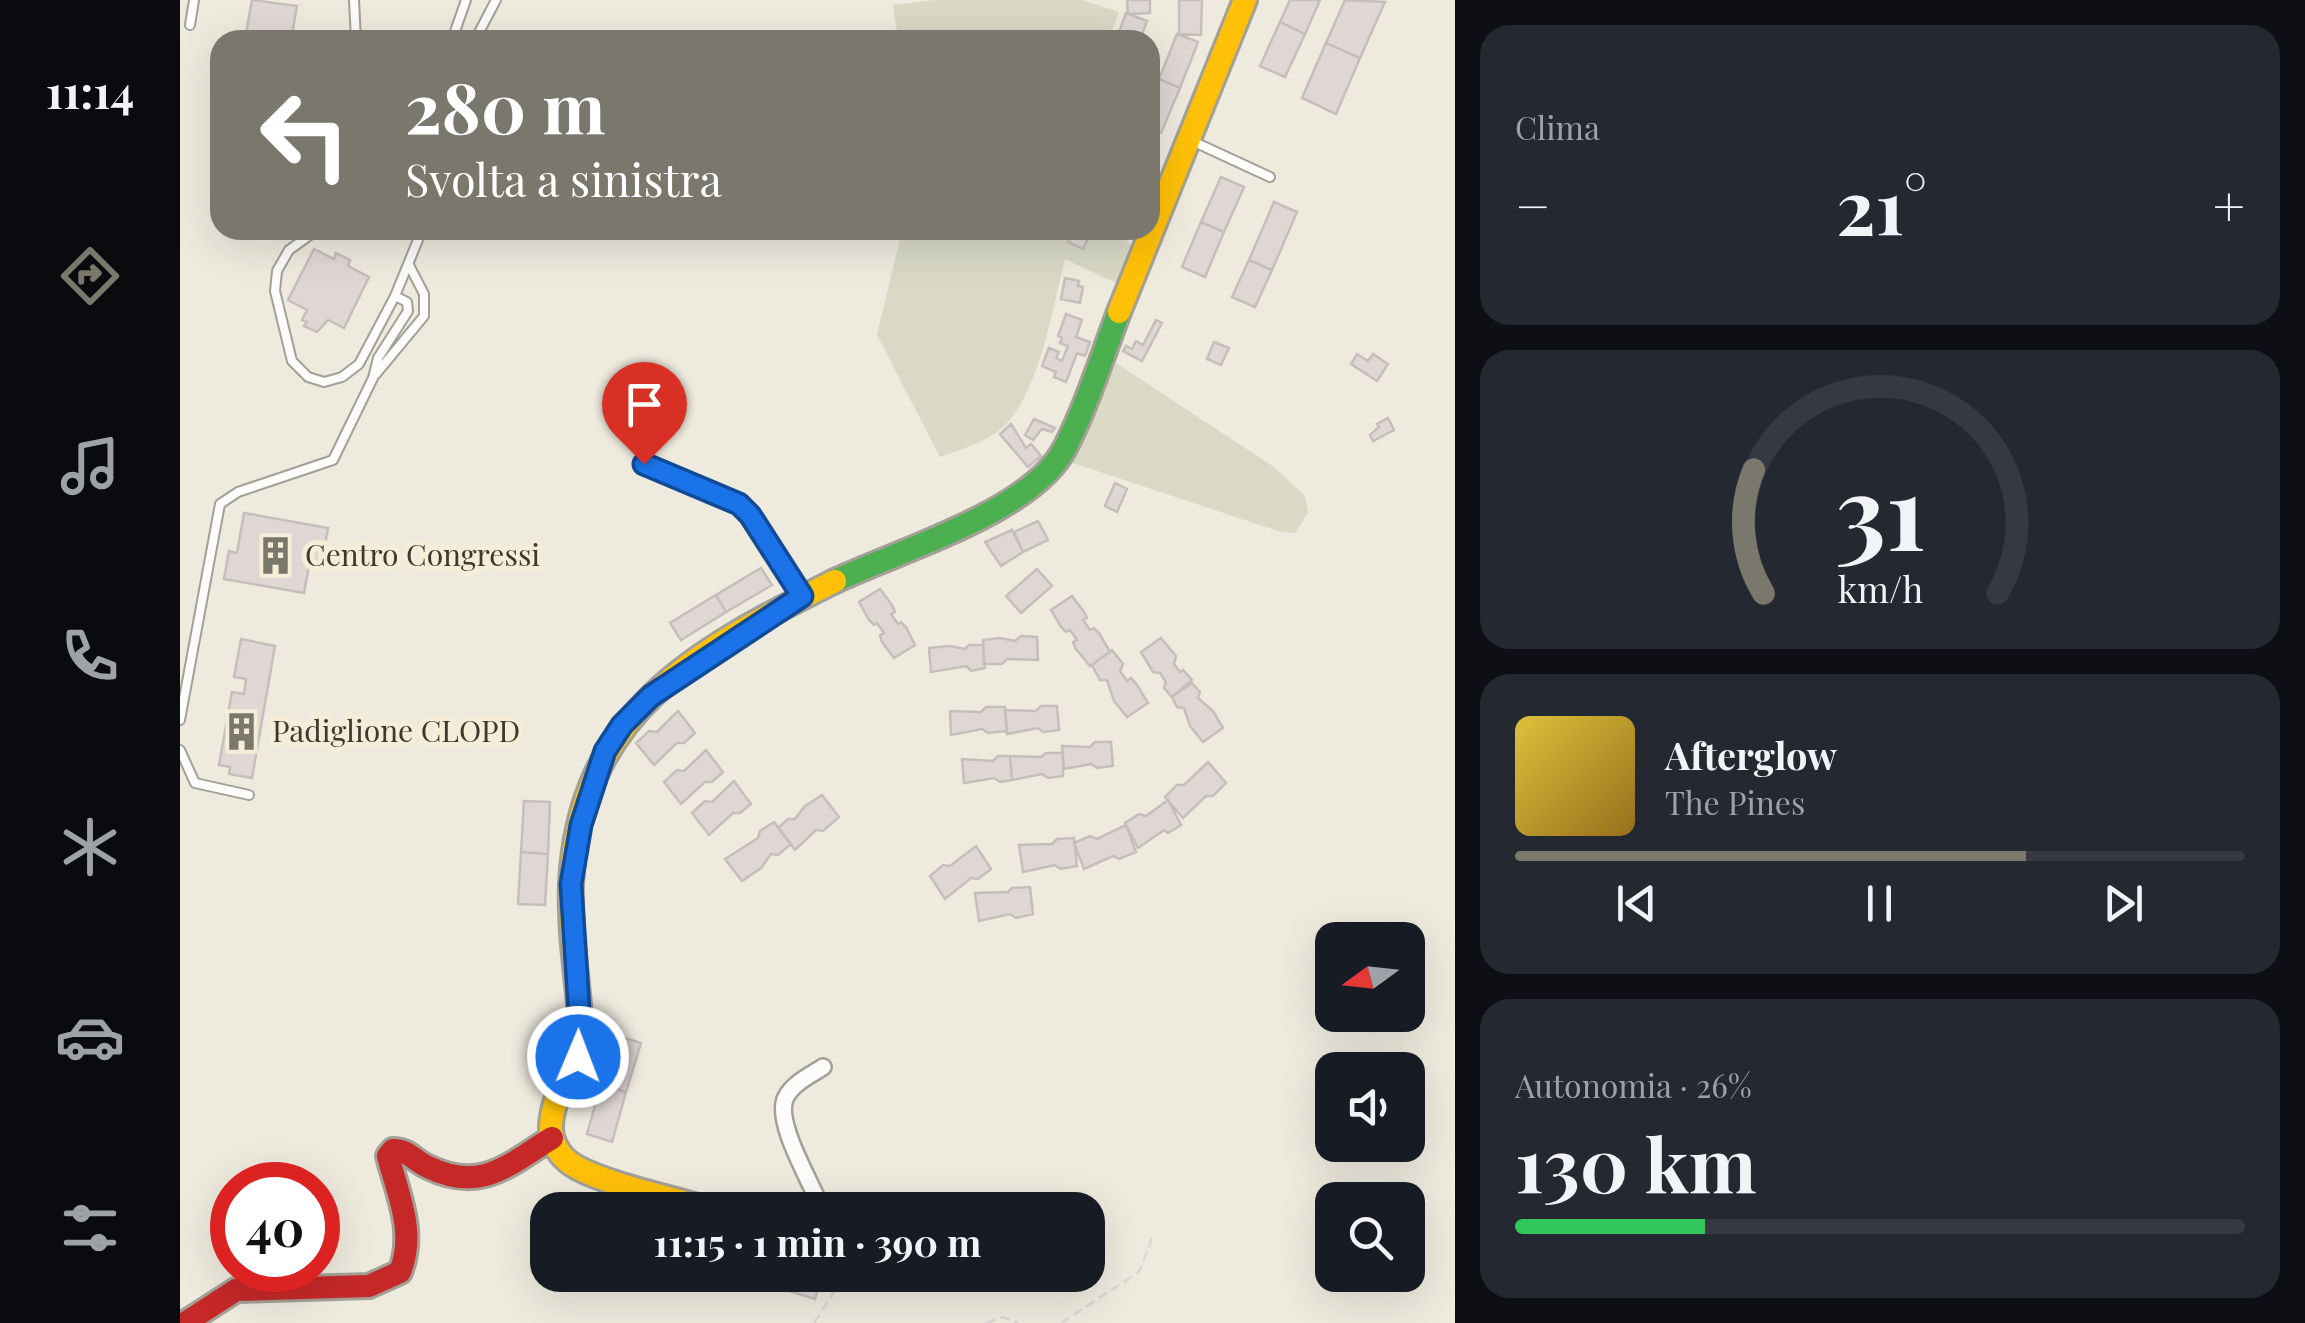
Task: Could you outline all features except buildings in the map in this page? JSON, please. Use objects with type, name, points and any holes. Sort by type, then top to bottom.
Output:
[{"type":"street","points":[[1160,214],[1246,4]]},
{"type":"street","points":[[654,1192],[579,1169],[563,1158],[552,1138],[550,1118],[574,1069],[581,1040],[571,884],[576,847],[598,766],[613,738],[641,704],[685,670],[802,596],[1012,502],[1043,478],[1064,450],[1149,240]]},
{"type":"street","points":[[644,464],[739,504],[802,596]]},
{"type":"street","points":[[814,1192],[782,1108],[792,1089],[824,1067]]},
{"type":"street","points":[[184,1323],[226,1293],[245,1288],[359,1287],[380,1284],[400,1272],[408,1246],[400,1189],[388,1156],[394,1150],[404,1150],[426,1167],[479,1179],[552,1138]]},
{"type":"lane","points":[[190,25],[194,0]]},
{"type":"lane","points":[[354,0],[356,30]]},
{"type":"lane","points":[[456,30],[466,0]]},
{"type":"lane","points":[[480,30],[496,0]]},
{"type":"lane","points":[[1190,140],[1270,177]]},
{"type":"lane","points":[[303,240],[289,250],[275,281],[290,353],[302,373],[324,382],[359,364],[395,296],[418,240]]},
{"type":"lane","points":[[373,378],[424,316],[424,294],[409,264]]},
{"type":"lane","points":[[180,720],[220,504],[230,496],[333,460],[373,378],[378,358],[408,311],[408,302],[395,296]]},
{"type":"lane","points":[[180,750],[195,783],[249,795]]},
{"type":"path","points":[[1061,1323],[1139,1272],[1152,1238]]},
{"type":"path","points":[[814,1323],[833,1292]]},
{"type":"path","points":[[986,1323],[1003,1317],[1018,1323]]},
{"type":"green space","points":[[935,0],[1082,0],[1119,12],[1113,30],[897,30],[893,5]]},
{"type":"green space","points":[[900,240],[1126,240],[1132,246],[1116,283],[1065,259],[1042,352],[1023,399],[997,432],[940,457],[877,335]]},
{"type":"green space","points":[[1116,363],[1274,467],[1305,496],[1308,513],[1295,533],[1278,531],[1073,463]]},
{"type":"traffic: fast","points":[[835,581],[995,510],[1048,471],[1073,432],[1119,312]]},
{"type":"traffic: slow","points":[[1160,210],[1245,0]]},
{"type":"traffic: slow","points":[[1119,312],[1148,240]]},
{"type":"traffic: slow","points":[[647,1192],[578,1168],[558,1151],[553,1139],[553,1113],[581,1029],[571,902],[579,824],[596,774],[622,731],[654,694],[737,633],[835,581]]},
{"type":"traffic: jam","points":[[185,1323],[236,1290],[369,1286],[400,1272],[406,1228],[388,1156],[393,1150],[447,1174],[479,1176],[507,1166],[552,1138]]},
{"type":"place","name":"Centro Congressi","points":[[275,556]]},
{"type":"place","name":"Padiglione CLOPD","points":[[242,732]]},
{"type":"route","points":[[578,1057],[581,1040],[571,884],[581,825],[605,751],[622,725],[651,696],[736,636],[802,596],[739,504],[644,464]]}]
